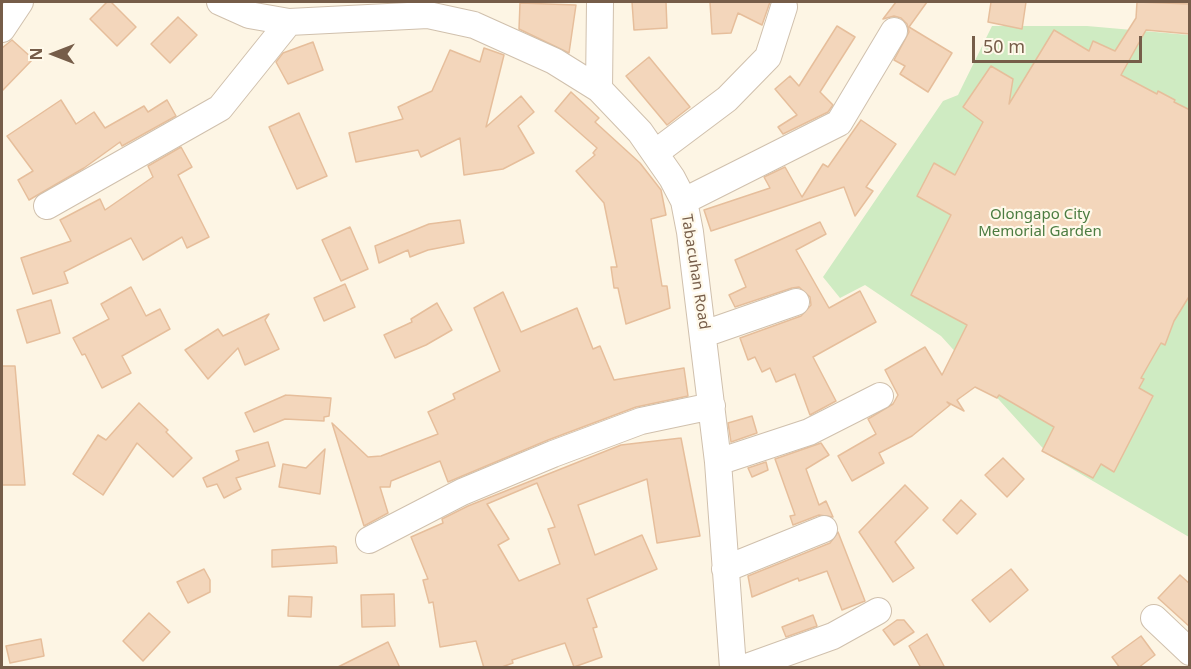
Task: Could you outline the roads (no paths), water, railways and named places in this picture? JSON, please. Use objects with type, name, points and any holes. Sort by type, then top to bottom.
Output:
[{"type":"street","points":[[2,29],[20,2]]},
{"type":"street","name":"Tabacuhan Road","points":[[220,2],[249,15],[289,22],[428,15],[474,25],[554,61],[599,89],[640,132],[684,201],[704,334],[718,462],[733,668]]},
{"type":"street","points":[[599,89],[600,2]]},
{"type":"street","points":[[655,153],[727,99],[768,57],[784,8]]},
{"type":"street","points":[[47,206],[220,108],[289,22]]},
{"type":"street","points":[[684,201],[839,123],[894,31]]},
{"type":"street","points":[[704,334],[796,302]]},
{"type":"street","points":[[718,462],[809,432],[880,396]]},
{"type":"street","points":[[369,540],[462,492],[553,454],[641,422],[712,406]]},
{"type":"street","points":[[725,568],[824,529]]},
{"type":"street","points":[[744,668],[833,636],[878,611]]},
{"type":"street","points":[[1154,618],[1190,652]]},
{"type":"park label","name":"Olongapo City Memorial Garden","points":[[1040,224]]}]
